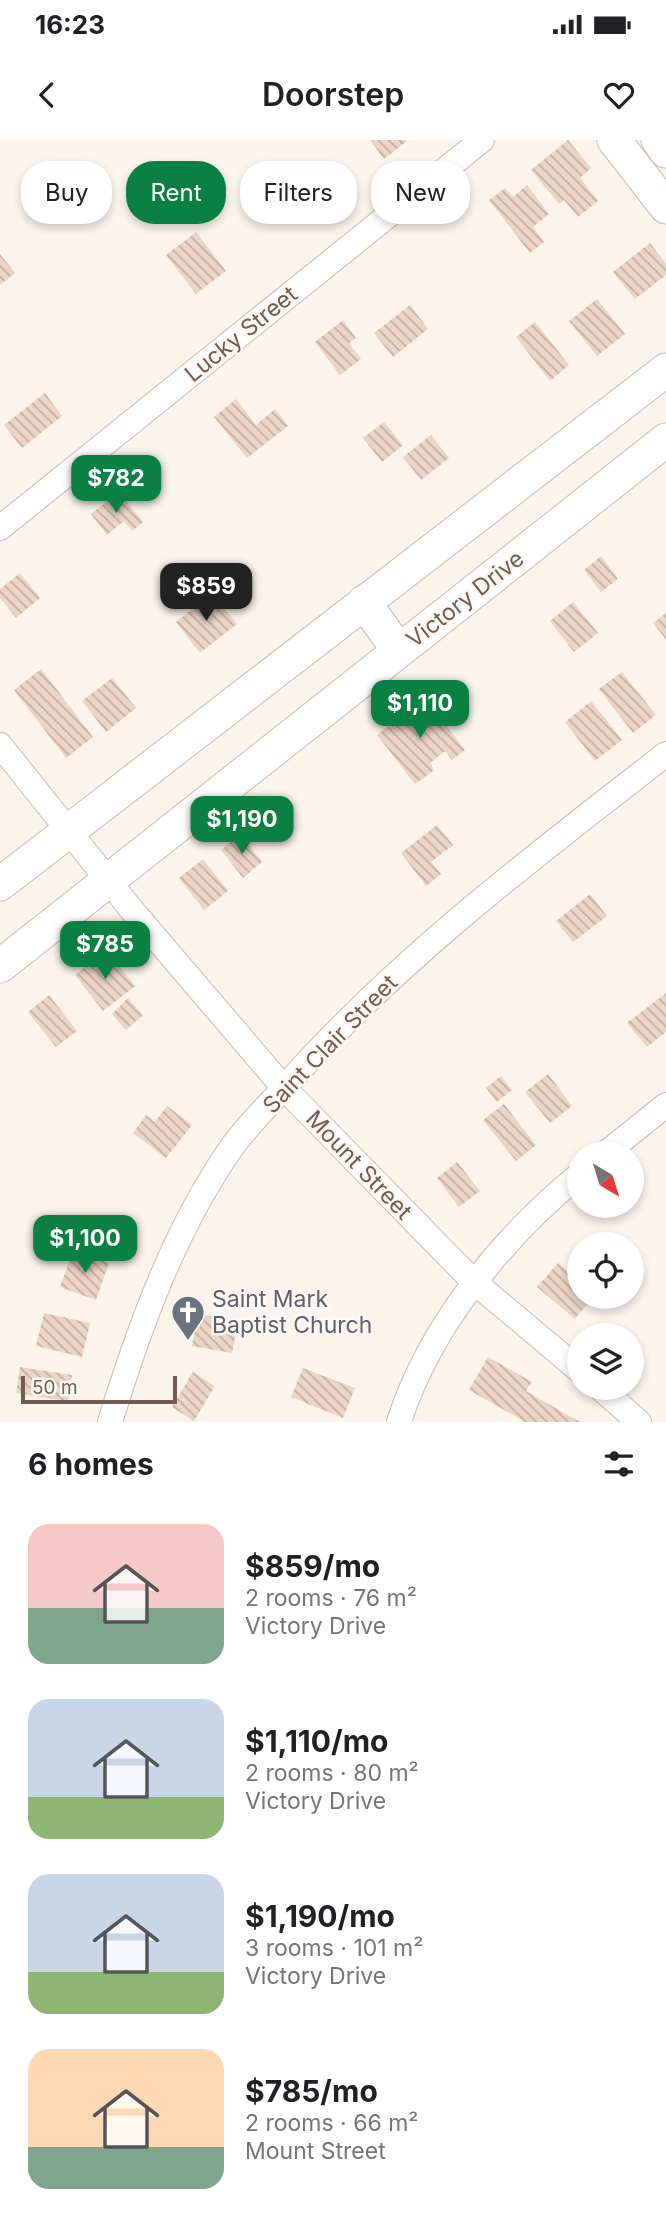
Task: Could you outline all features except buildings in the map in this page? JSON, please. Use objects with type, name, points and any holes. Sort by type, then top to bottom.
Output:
[{"type":"main road","points":[[614,140],[666,207]]},
{"type":"main road","points":[[657,140],[666,151]]},
{"type":"main road","points":[[0,884],[666,370]]},
{"type":"main road","name":"Victory Drive","points":[[0,966],[666,440]]},
{"type":"main road","points":[[364,602],[400,651]]},
{"type":"street","name":"Lucky Street","points":[[0,528],[482,140]]},
{"type":"street","name":"Mount Street","points":[[0,745],[108,880],[284,1088],[473,1281],[567,1360]]},
{"type":"street","name":"Saint Clair Street","points":[[110,1422],[147,1316],[203,1195],[233,1146],[284,1088],[373,996],[445,932],[666,754]]},
{"type":"street","points":[[621,1141],[666,1105]]},
{"type":"street","points":[[399,1422],[405,1403],[440,1334],[473,1281],[567,1187]]},
{"type":"street","points":[[614,1400],[639,1422]]},
{"type":"place","name":"Saint Mark Baptist Church","points":[[188,1342]]}]
